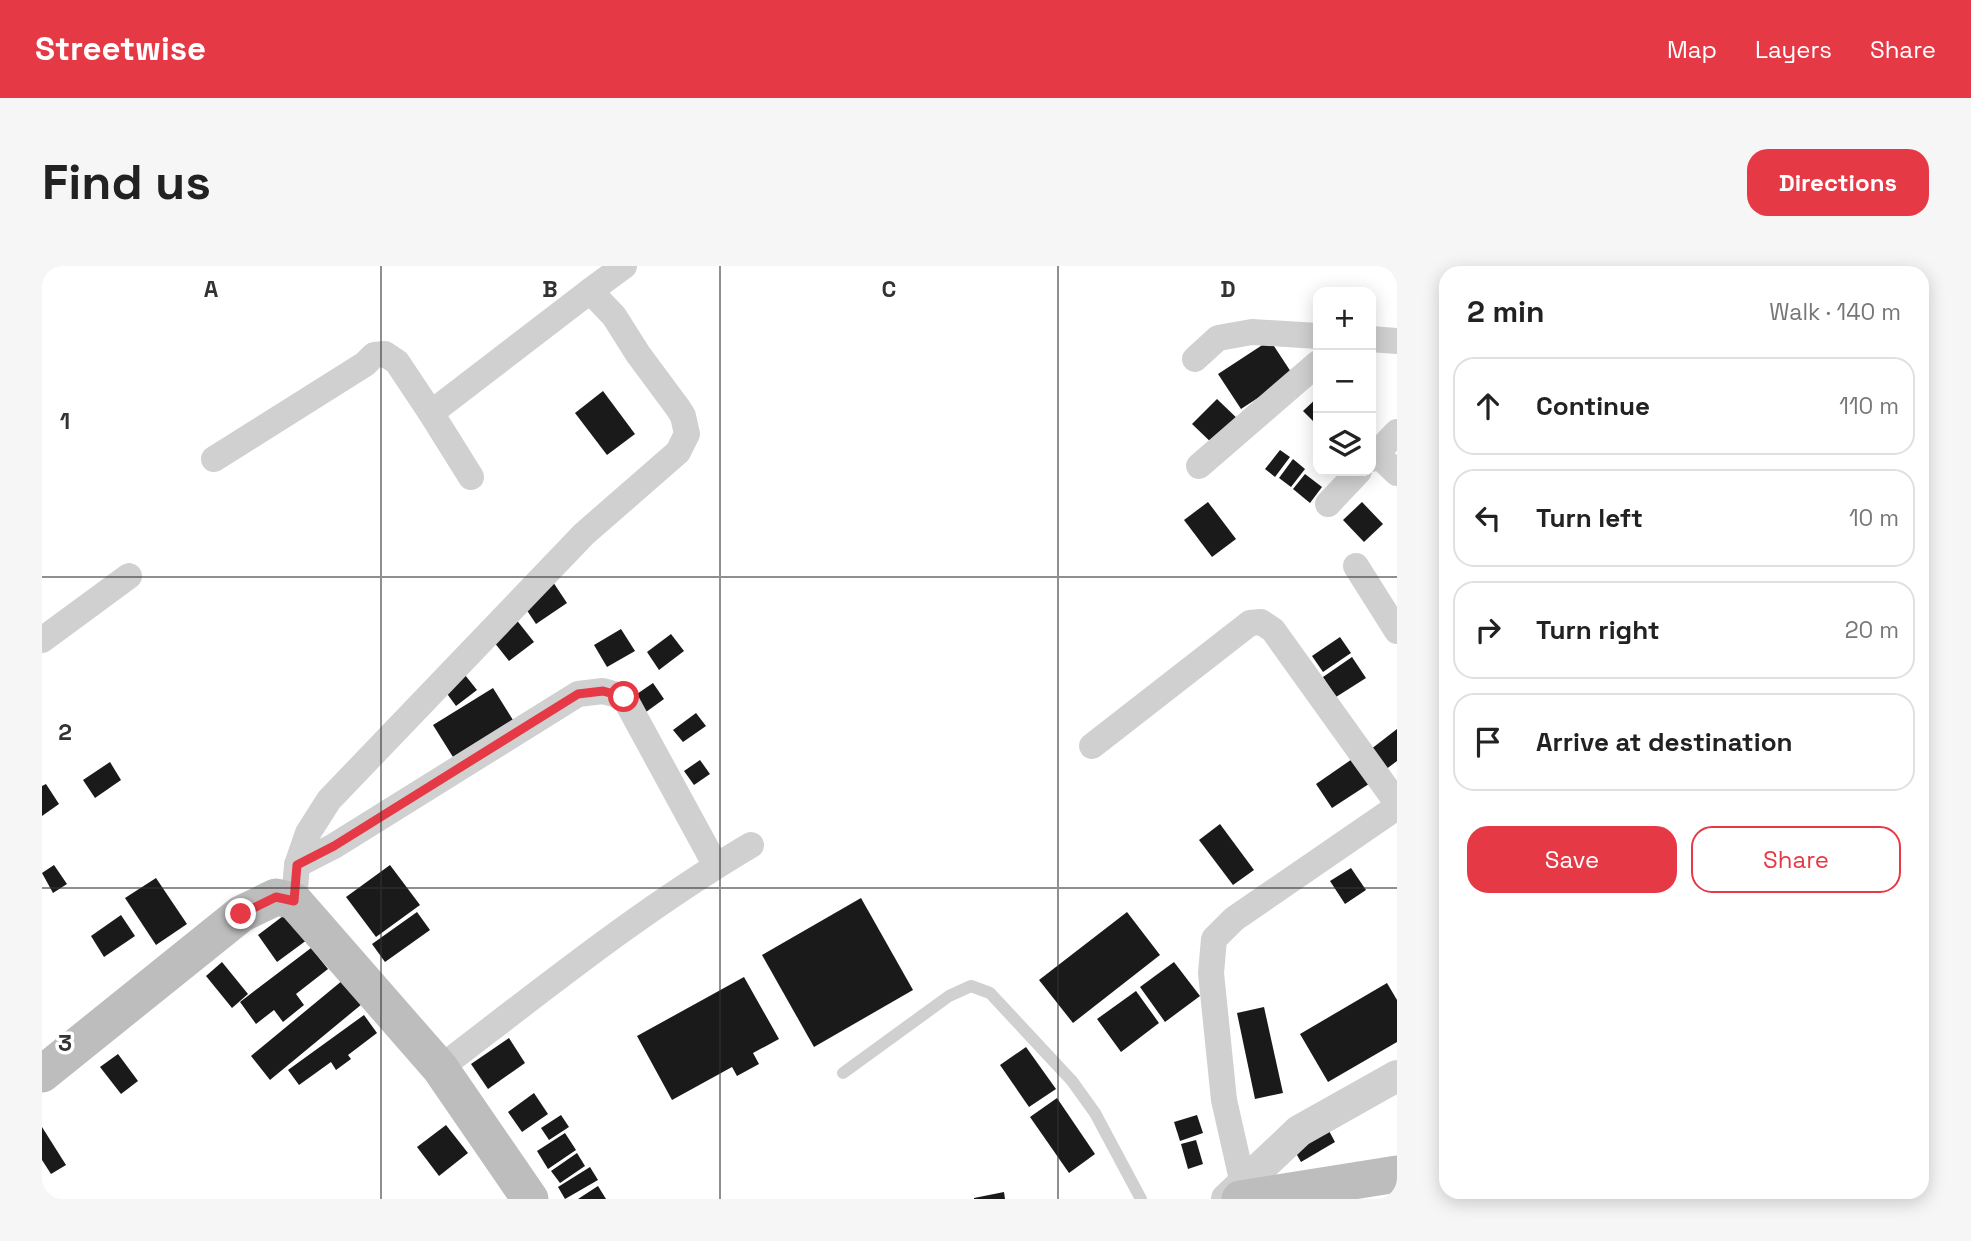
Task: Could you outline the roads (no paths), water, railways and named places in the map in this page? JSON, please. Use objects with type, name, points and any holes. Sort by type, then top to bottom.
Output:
[{"type":"main road","points":[[42,1074],[241,914],[276,897],[294,901],[440,1068],[530,1199]]},
{"type":"main road","points":[[1237,1194],[1397,1174]]},
{"type":"street","points":[[431,413],[624,266]]},
{"type":"street","points":[[294,901],[297,865],[308,833],[329,800],[584,534],[678,452],[687,434],[683,416],[678,408],[614,316],[590,291]]},
{"type":"street","points":[[1195,359],[1218,338],[1252,332],[1313,336]]},
{"type":"street","points":[[1376,339],[1397,341]]},
{"type":"street","points":[[214,459],[365,364],[374,355],[385,354],[397,362],[471,477]]},
{"type":"street","points":[[1199,466],[1313,367]]},
{"type":"street","points":[[1376,454],[1397,432]]},
{"type":"street","points":[[1376,464],[1397,473]]},
{"type":"street","points":[[1328,504],[1355,476]]},
{"type":"street","points":[[1356,566],[1397,631]]},
{"type":"street","points":[[42,640],[129,576]]},
{"type":"street","points":[[1091,746],[1250,623],[1261,622],[1273,630],[1397,805],[1234,919],[1214,939],[1211,973],[1237,1194]]},
{"type":"street","points":[[297,865],[334,846],[578,694],[603,691],[624,697],[716,866]]},
{"type":"street","points":[[440,1068],[570,968],[716,866],[751,845]]},
{"type":"street","points":[[1237,1194],[1299,1131],[1397,1076]]},
{"type":"lane","points":[[843,1073],[949,996],[971,986],[990,993],[1072,1081],[1095,1112],[1141,1199]]}]
